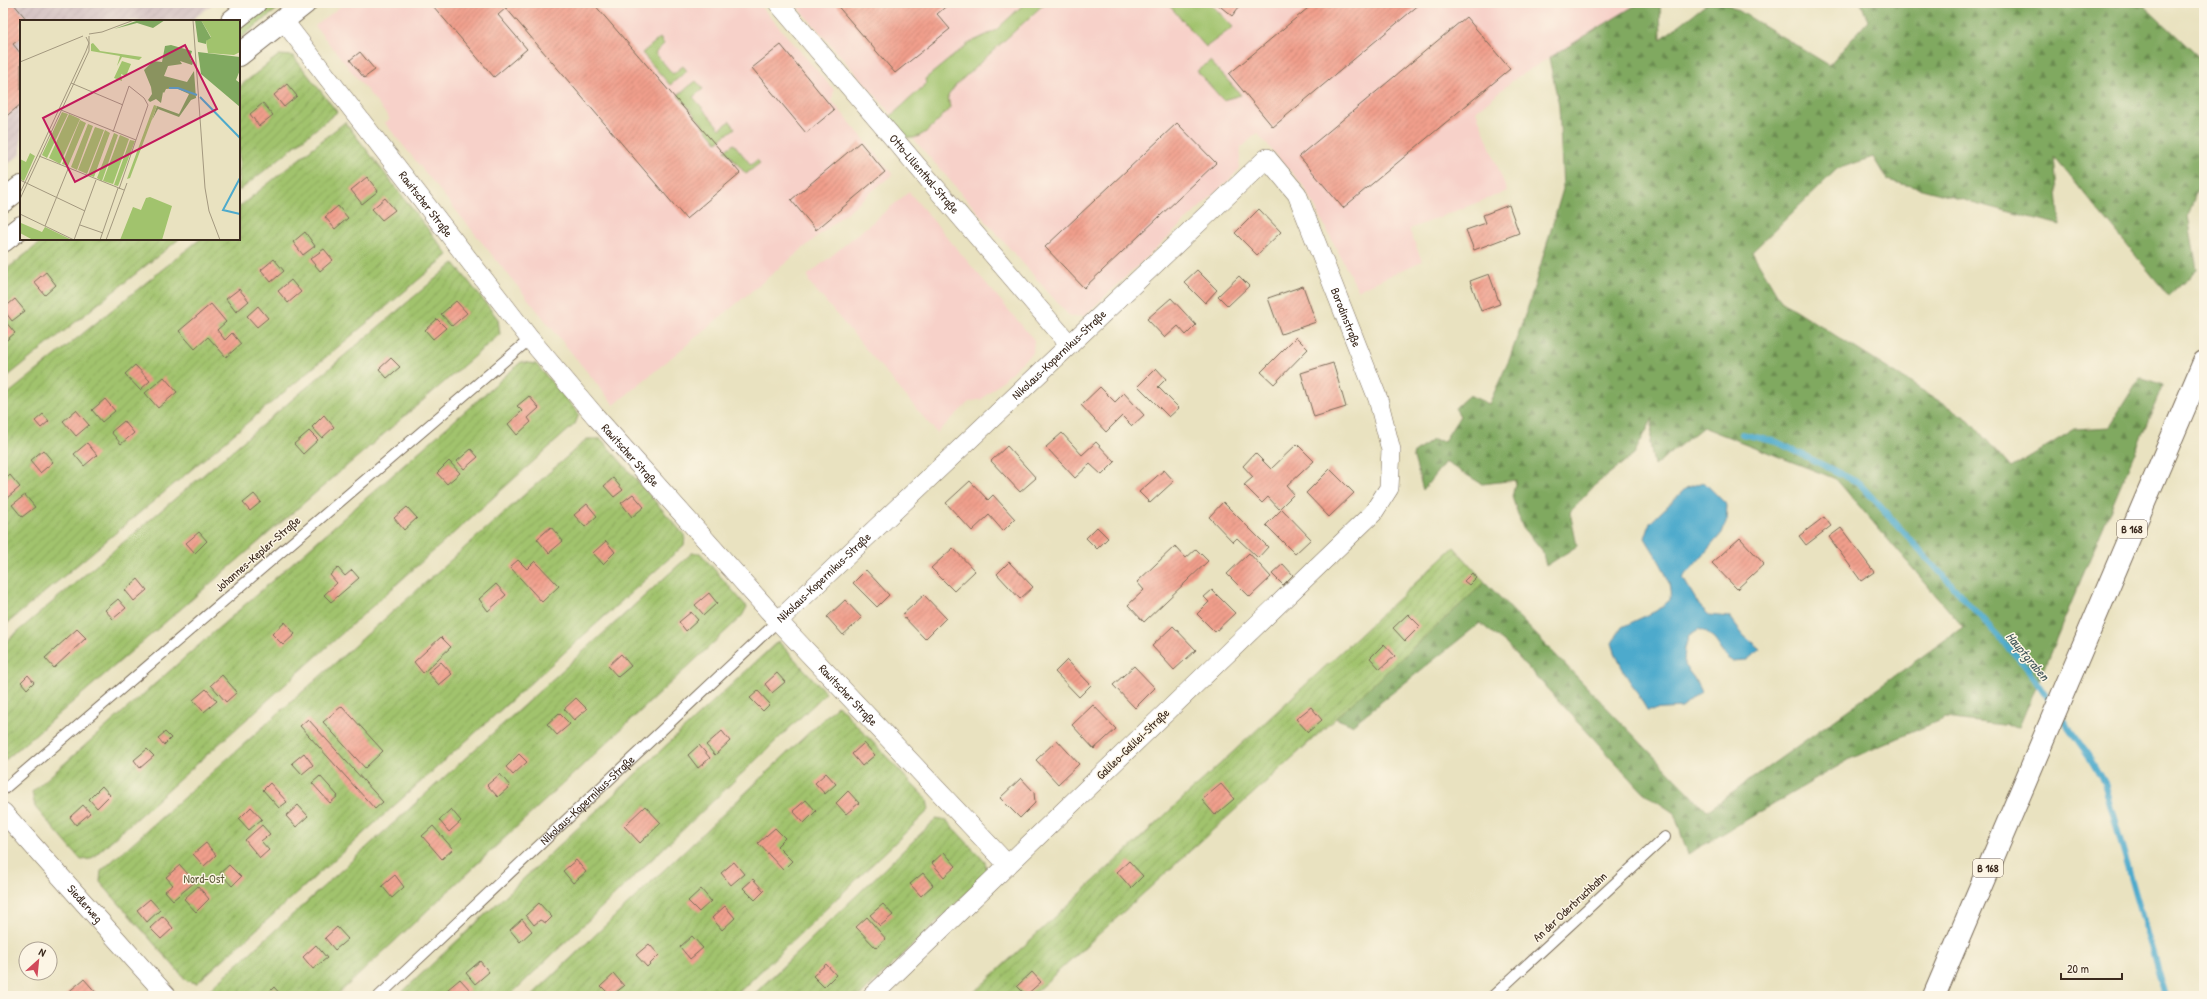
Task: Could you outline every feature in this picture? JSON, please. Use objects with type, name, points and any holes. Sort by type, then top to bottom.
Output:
[{"type":"main road","points":[[233,20],[255,3]]},
{"type":"main road","points":[[240,54],[305,3]]},
{"type":"main road","points":[[3,201],[20,188]]},
{"type":"main road","points":[[3,241],[20,227]]},
{"type":"main road","name":"B 168","points":[[1934,996],[2204,362]]},
{"type":"street","name":"Otto-Lilienthal-Straße","points":[[778,3],[1070,345]]},
{"type":"street","name":"Rawitscher Straße","points":[[283,20],[530,339],[778,621],[1008,865]]},
{"type":"street","name":"Nikolaus-Kopernikus-Straße","points":[[778,621],[1267,158]]},
{"type":"street","name":"Borodinstraße","points":[[1267,158],[1297,194],[1378,399],[1391,450],[1389,488]]},
{"type":"street","name":"Galileo-Galilei-Straße","points":[[872,996],[1373,513],[1389,488]]},
{"type":"street","name":"Siedlerweg","points":[[3,812],[167,996]]},
{"type":"lane","name":"Johannes-Kepler-Straße","points":[[3,790],[530,339]]},
{"type":"lane","name":"Nikolaus-Kopernikus-Straße","points":[[379,996],[778,621]]},
{"type":"lane","name":"An der Oderbruchbahn","points":[[1493,996],[1665,837]]},
{"type":"shaded area","points":[[3,3],[214,3],[192,20],[20,20],[20,155],[3,168]]},
{"type":"shaded area","points":[[345,3],[758,3],[834,90],[832,101],[893,174],[614,405],[385,123],[390,119],[315,26]]},
{"type":"shaded area","points":[[794,3],[1639,3],[1516,78],[1476,111],[1507,191],[1409,229],[1422,261],[1358,290],[1305,188],[1257,133],[1241,148],[1239,169],[1229,180],[1084,316],[1070,317]]},
{"type":"shaded area","points":[[909,192],[1034,340],[1033,352],[982,399],[969,402],[937,433],[809,282],[808,275]]},
{"type":"green space","points":[[270,3],[285,3],[240,38],[240,27]]},
{"type":"green space","points":[[1025,3],[1045,3],[956,85],[948,96],[950,108],[929,129],[917,137],[911,138],[905,136],[890,119],[890,117],[926,84],[925,79],[969,43],[995,31]]},
{"type":"green space","points":[[1167,3],[1210,3],[1233,27],[1206,47]]},
{"type":"green space","points":[[1639,3],[1660,3],[1661,39],[1708,3],[1726,3],[1829,65],[1868,21],[1861,3],[2142,3],[2204,62],[2204,188],[2197,190],[2188,216],[2197,270],[2169,296],[2054,157],[2060,225],[1887,180],[1873,157],[1837,169],[1752,252],[1781,301],[1969,420],[2011,468],[2075,429],[2109,427],[2140,377],[2163,385],[2019,727],[1945,718],[1852,758],[1688,854],[1674,813],[1643,792],[1506,644],[1480,623],[1352,725],[1335,718],[1485,582],[1707,811],[1963,627],[1836,479],[1703,427],[1654,466],[1650,443],[1653,418],[1634,454],[1595,485],[1570,512],[1577,546],[1546,566],[1542,550],[1522,526],[1512,497],[1516,480],[1482,484],[1445,462],[1423,490],[1413,454],[1432,440],[1444,441],[1460,416],[1455,408],[1469,395],[1489,404],[1509,360],[1530,301],[1563,189],[1559,106],[1549,58]]},
{"type":"green space","points":[[660,38],[664,44],[655,53],[673,74],[683,66],[687,71],[670,85],[642,53]]},
{"type":"green space","points":[[279,55],[293,56],[337,112],[240,190],[240,86]]},
{"type":"green space","points":[[1210,61],[1241,95],[1223,100],[1197,71]]},
{"type":"green space","points":[[696,81],[703,89],[693,97],[720,129],[730,121],[735,128],[717,142],[678,95]]},
{"type":"green space","points":[[345,122],[448,255],[3,627],[3,398],[199,240],[240,240],[240,206]]},
{"type":"green space","points":[[734,144],[751,165],[757,160],[760,163],[746,174],[725,150]]},
{"type":"green space","points":[[44,240],[178,240],[3,380],[3,272]]},
{"type":"green space","points":[[454,263],[498,319],[500,334],[3,762],[3,644]]},
{"type":"green space","points":[[521,362],[536,364],[579,414],[575,424],[91,859],[81,860],[35,807],[32,792]]},
{"type":"green space","name":"Nord-Ost","points":[[587,439],[601,439],[685,536],[684,545],[197,983],[187,981],[100,882],[101,871]]},
{"type":"green space","points":[[1454,547],[1485,582],[1031,996],[970,996]]},
{"type":"green space","points":[[692,553],[700,553],[747,607],[742,616],[336,996],[207,996],[208,991]]},
{"type":"green space","points":[[778,641],[826,693],[509,996],[398,996]]},
{"type":"green space","points":[[838,705],[927,800],[929,810],[735,996],[531,996]]},
{"type":"green space","points":[[936,819],[947,821],[985,862],[987,873],[860,996],[752,996]]},
{"type":"water","points":[[1704,482],[1727,505],[1726,522],[1722,533],[1683,578],[1699,605],[1709,615],[1729,617],[1744,636],[1760,649],[1747,660],[1732,661],[1723,653],[1711,636],[1699,629],[1689,635],[1685,648],[1684,665],[1694,678],[1701,692],[1682,708],[1647,710],[1623,669],[1612,643],[1622,627],[1656,611],[1670,600],[1669,584],[1663,568],[1645,538],[1650,523],[1686,488]]},
{"type":"building","points":[[3,3],[13,3],[27,20],[20,20],[20,39],[13,44],[20,53],[20,105],[3,119]]},
{"type":"building","points":[[436,3],[593,3],[740,173],[686,219],[506,8],[498,15],[527,49],[494,77],[433,6]]},
{"type":"building","points":[[835,3],[950,3],[937,14],[950,29],[895,73]]},
{"type":"building","points":[[1216,3],[1242,3],[1232,16]]},
{"type":"building","points":[[1314,3],[1421,3],[1273,127],[1229,74]]},
{"type":"building","points":[[1466,17],[1510,69],[1343,208],[1299,156]]},
{"type":"building","points":[[781,45],[834,110],[806,133],[752,68]]},
{"type":"building","points":[[360,52],[375,70],[364,78],[350,60]]},
{"type":"building","points":[[287,84],[297,96],[284,107],[274,95]]},
{"type":"building","points":[[263,103],[273,115],[259,126],[250,114]]},
{"type":"building","points":[[1177,123],[1216,163],[1084,288],[1045,247]]},
{"type":"building","points":[[860,142],[885,172],[816,230],[791,200]]},
{"type":"building","points":[[367,177],[378,191],[362,204],[351,190]]},
{"type":"building","points":[[385,198],[395,210],[382,220],[372,209]]},
{"type":"building","points":[[1509,205],[1519,233],[1474,250],[1466,230],[1486,223],[1483,215]]},
{"type":"building","points":[[338,206],[348,218],[335,229],[325,217]]},
{"type":"building","points":[[1259,209],[1281,232],[1257,255],[1235,233]]},
{"type":"building","points":[[305,232],[315,246],[303,255],[293,242]]},
{"type":"building","points":[[324,249],[333,260],[320,271],[310,259]]},
{"type":"building","points":[[274,259],[284,271],[271,282],[261,270]]},
{"type":"building","points":[[1197,270],[1217,290],[1205,303],[1184,282]]},
{"type":"building","points":[[46,272],[56,285],[45,295],[34,282]]},
{"type":"building","points":[[1489,274],[1500,304],[1481,311],[1470,281]]},
{"type":"building","points":[[1239,276],[1249,286],[1228,306],[1218,296]]},
{"type":"building","points":[[291,280],[301,292],[288,303],[278,291]]},
{"type":"building","points":[[1303,286],[1316,322],[1281,334],[1268,298]]},
{"type":"building","points":[[239,289],[249,301],[236,312],[226,299]]},
{"type":"building","points":[[1171,298],[1196,325],[1186,335],[1178,326],[1165,338],[1147,319]]},
{"type":"building","points":[[15,299],[25,311],[12,321],[3,309]]},
{"type":"building","points":[[456,301],[467,313],[452,326],[441,314]]},
{"type":"building","points":[[211,304],[226,322],[217,330],[225,340],[232,333],[241,344],[226,357],[208,337],[195,349],[179,331]]},
{"type":"building","points":[[258,306],[268,318],[257,327],[247,316]]},
{"type":"building","points":[[437,319],[446,328],[433,339],[425,330]]},
{"type":"building","points":[[4,320],[15,333],[3,343],[3,321]]},
{"type":"building","points":[[1296,337],[1308,349],[1274,384],[1261,372]]},
{"type":"building","points":[[391,358],[400,367],[387,378],[379,369]]},
{"type":"building","points":[[1333,363],[1346,407],[1314,417],[1301,373]]},
{"type":"building","points":[[135,365],[150,381],[140,390],[125,374]]},
{"type":"building","points":[[1156,368],[1166,379],[1158,387],[1179,408],[1169,417],[1138,386]]},
{"type":"building","points":[[164,377],[177,392],[158,408],[145,393]]},
{"type":"building","points":[[1100,387],[1115,402],[1124,393],[1144,415],[1132,426],[1122,416],[1106,432],[1081,405]]},
{"type":"building","points":[[529,396],[539,408],[528,418],[531,422],[517,435],[508,424],[522,411],[517,406]]},
{"type":"building","points":[[105,399],[115,411],[102,422],[92,410]]},
{"type":"building","points":[[76,410],[89,425],[76,436],[63,421]]},
{"type":"building","points":[[43,414],[49,421],[41,428],[35,421]]},
{"type":"building","points":[[324,415],[334,427],[322,438],[312,427]]},
{"type":"building","points":[[124,421],[134,433],[121,444],[111,432]]},
{"type":"building","points":[[309,431],[318,440],[303,454],[294,444]]},
{"type":"building","points":[[1062,433],[1082,455],[1096,442],[1115,462],[1102,475],[1090,464],[1075,478],[1046,447]]},
{"type":"building","points":[[87,443],[97,455],[84,466],[74,454]]},
{"type":"building","points":[[1297,444],[1314,461],[1287,486],[1294,494],[1279,509],[1268,497],[1262,503],[1244,485],[1253,477],[1243,466],[1255,453],[1271,469]]},
{"type":"building","points":[[1007,446],[1036,478],[1020,492],[991,461]]},
{"type":"building","points":[[471,449],[478,457],[464,469],[457,461]]},
{"type":"building","points":[[43,450],[53,462],[40,473],[30,461]]},
{"type":"building","points":[[449,461],[460,473],[447,484],[437,473]]},
{"type":"building","points":[[1330,469],[1354,493],[1329,517],[1306,493]]},
{"type":"building","points":[[1164,470],[1174,481],[1150,503],[1139,492]]},
{"type":"building","points":[[10,475],[20,487],[7,498],[3,494],[3,481]]},
{"type":"building","points":[[613,478],[623,490],[614,497],[604,486]]},
{"type":"building","points":[[970,481],[988,500],[993,495],[1015,519],[1003,531],[989,515],[972,531],[946,503]]},
{"type":"building","points":[[254,494],[261,502],[250,511],[243,503]]},
{"type":"building","points":[[633,494],[644,507],[632,517],[621,503]]},
{"type":"building","points":[[25,495],[35,507],[22,517],[12,505]]},
{"type":"building","points":[[1223,502],[1268,547],[1258,558],[1237,538],[1233,542],[1209,517]]},
{"type":"building","points":[[587,504],[597,516],[585,527],[574,515]]},
{"type":"building","points":[[407,507],[417,518],[404,530],[394,518]]},
{"type":"building","points":[[1282,509],[1311,539],[1295,554],[1266,525]]},
{"type":"building","points":[[1824,517],[1831,526],[1806,545],[1799,536]]},
{"type":"building","points":[[551,527],[563,541],[549,553],[537,539]]},
{"type":"building","points":[[1097,527],[1108,538],[1097,549],[1086,538]]},
{"type":"building","points":[[1841,528],[1874,572],[1861,581],[1829,537]]},
{"type":"building","points":[[199,532],[207,541],[195,553],[186,543]]},
{"type":"building","points":[[1740,538],[1764,564],[1737,589],[1712,563]]},
{"type":"building","points":[[606,541],[615,552],[603,564],[593,553]]},
{"type":"building","points":[[1175,546],[1186,558],[1196,549],[1208,561],[1144,622],[1128,605],[1144,590],[1137,582]]},
{"type":"building","points":[[953,548],[975,571],[954,591],[931,568]]},
{"type":"building","points":[[1249,553],[1271,577],[1250,597],[1227,574]]},
{"type":"building","points":[[518,560],[527,569],[535,561],[559,586],[542,602],[510,567]]},
{"type":"building","points":[[1009,562],[1033,587],[1020,599],[997,574]]},
{"type":"building","points":[[1283,564],[1293,575],[1283,585],[1272,574]]},
{"type":"building","points":[[338,568],[345,576],[352,570],[359,578],[331,602],[324,595],[337,583],[330,575]]},
{"type":"building","points":[[866,570],[889,595],[877,607],[853,583]]},
{"type":"building","points":[[1472,573],[1476,578],[1469,585],[1464,581]]},
{"type":"building","points":[[138,579],[147,590],[134,601],[125,590]]},
{"type":"building","points":[[496,584],[506,595],[488,611],[479,599]]},
{"type":"building","points":[[1212,590],[1235,613],[1215,632],[1197,614],[1209,602],[1204,597]]},
{"type":"building","points":[[709,593],[717,603],[704,615],[695,605]]},
{"type":"building","points":[[924,595],[946,618],[925,639],[902,615]]},
{"type":"building","points":[[118,599],[126,608],[113,619],[105,610]]},
{"type":"building","points":[[845,600],[862,618],[843,635],[827,617]]},
{"type":"building","points":[[691,612],[698,620],[686,631],[679,622]]},
{"type":"building","points":[[1408,614],[1420,626],[1405,641],[1393,628]]},
{"type":"building","points":[[285,622],[295,634],[283,645],[272,634]]},
{"type":"building","points":[[1173,626],[1196,650],[1174,670],[1152,646]]},
{"type":"building","points":[[77,629],[86,638],[54,668],[45,658]]},
{"type":"building","points":[[441,637],[451,647],[423,673],[414,662]]},
{"type":"building","points":[[1384,644],[1395,656],[1380,669],[1370,658]]},
{"type":"building","points":[[621,654],[631,666],[618,677],[608,666]]},
{"type":"building","points":[[1067,660],[1091,685],[1079,697],[1055,672]]},
{"type":"building","points":[[441,662],[452,674],[439,685],[428,673]]},
{"type":"building","points":[[1134,666],[1155,688],[1135,708],[1113,685]]},
{"type":"building","points":[[777,673],[785,682],[772,693],[765,684]]},
{"type":"building","points":[[28,675],[34,682],[27,689],[21,682]]},
{"type":"building","points":[[222,675],[237,692],[226,702],[211,685]]},
{"type":"building","points":[[206,689],[217,701],[204,712],[193,700]]},
{"type":"building","points":[[758,691],[770,704],[763,711],[750,698]]},
{"type":"building","points":[[576,698],[587,709],[574,720],[564,709]]},
{"type":"building","points":[[1093,705],[1116,729],[1094,749],[1072,725]]},
{"type":"building","points":[[342,706],[383,751],[365,768],[323,722]]},
{"type":"building","points":[[1311,707],[1322,720],[1308,732],[1296,719]]},
{"type":"building","points":[[559,713],[570,724],[557,735],[547,724]]},
{"type":"building","points":[[308,719],[383,802],[375,809],[300,726]]},
{"type":"building","points":[[722,731],[730,741],[715,755],[706,745]]},
{"type":"building","points":[[165,732],[171,738],[164,745],[158,738]]},
{"type":"building","points":[[1057,740],[1079,764],[1058,784],[1036,760]]},
{"type":"building","points":[[864,743],[875,755],[862,766],[852,754]]},
{"type":"building","points":[[699,745],[710,758],[698,768],[688,755]]},
{"type":"building","points":[[147,749],[154,756],[140,768],[134,760]]},
{"type":"building","points":[[304,753],[313,765],[302,774],[292,763]]},
{"type":"building","points":[[519,754],[527,762],[513,775],[506,767]]},
{"type":"building","points":[[826,773],[836,784],[825,794],[815,783]]},
{"type":"building","points":[[500,774],[510,786],[498,797],[487,785]]},
{"type":"building","points":[[320,776],[338,796],[330,803],[312,783]]},
{"type":"building","points":[[1021,778],[1034,792],[1035,803],[1020,818],[1000,798]]},
{"type":"building","points":[[270,783],[287,802],[279,808],[263,790]]},
{"type":"building","points":[[1221,784],[1234,799],[1215,815],[1202,800]]},
{"type":"building","points":[[102,786],[110,795],[97,808],[89,799]]},
{"type":"building","points":[[848,791],[859,803],[846,814],[836,803]]},
{"type":"building","points":[[806,800],[816,811],[804,823],[793,811]]},
{"type":"building","points":[[83,805],[90,813],[76,825],[70,817]]},
{"type":"building","points":[[298,805],[308,816],[296,827],[286,816]]},
{"type":"building","points":[[645,806],[661,823],[640,843],[624,826]]},
{"type":"building","points":[[251,807],[262,819],[249,830],[239,819]]},
{"type":"building","points":[[451,809],[461,821],[449,832],[439,820]]},
{"type":"building","points":[[262,825],[270,834],[261,841],[269,850],[260,858],[245,840]]},
{"type":"building","points":[[433,826],[453,849],[442,859],[422,836]]},
{"type":"building","points":[[775,828],[785,838],[777,846],[792,861],[783,870],[758,843]]},
{"type":"building","points":[[206,843],[216,855],[204,866],[193,854]]},
{"type":"building","points":[[944,852],[956,866],[944,877],[932,863]]},
{"type":"building","points":[[576,860],[586,872],[573,883],[563,871]]},
{"type":"building","points":[[1129,861],[1143,876],[1131,888],[1117,872]]},
{"type":"building","points":[[734,862],[744,874],[731,885],[721,873]]},
{"type":"building","points":[[180,865],[195,882],[173,900],[165,891],[173,885],[166,877]]},
{"type":"building","points":[[229,865],[241,877],[232,886],[220,873]]},
{"type":"building","points":[[923,873],[933,885],[921,896],[910,884]]},
{"type":"building","points":[[395,875],[404,887],[392,898],[382,886]]},
{"type":"building","points":[[753,879],[764,891],[755,900],[743,888]]},
{"type":"building","points":[[198,886],[209,899],[196,912],[184,899]]},
{"type":"building","points":[[701,889],[711,901],[699,912],[688,901]]},
{"type":"building","points":[[150,899],[160,910],[147,922],[137,910]]},
{"type":"building","points":[[539,903],[552,917],[546,923],[540,920],[534,925],[526,915]]},
{"type":"building","points":[[883,904],[893,915],[880,926],[870,915]]},
{"type":"building","points":[[725,906],[735,918],[722,930],[712,918]]},
{"type":"building","points":[[163,916],[173,928],[161,939],[150,928]]},
{"type":"building","points":[[867,917],[886,939],[876,948],[856,927]]},
{"type":"building","points":[[522,919],[532,931],[520,942],[510,930]]},
{"type":"building","points":[[337,927],[348,939],[335,950],[325,938]]},
{"type":"building","points":[[692,936],[703,948],[690,959],[680,947]]},
{"type":"building","points":[[649,944],[659,955],[647,967],[636,955]]},
{"type":"building","points":[[316,945],[327,958],[313,969],[303,957]]},
{"type":"building","points":[[480,961],[489,972],[475,984],[466,973]]},
{"type":"building","points":[[826,964],[836,975],[824,987],[813,976]]},
{"type":"building","points":[[1032,972],[1041,982],[1026,995],[1017,986]]},
{"type":"building","points":[[614,974],[624,986],[611,996],[601,986]]},
{"type":"building","points":[[84,979],[99,996],[68,996],[66,994]]},
{"type":"building","points":[[460,979],[470,990],[464,996],[452,996],[447,990]]},
{"type":"building","points":[[274,987],[282,996],[265,996]]},
{"type":"waterway","name":"Hauptgraben","points":[[1742,434],[1777,442],[1859,483],[2027,668],[2052,705]]},
{"type":"waterway","name":"Hauptgraben","points":[[2059,714],[2088,755],[2104,783],[2165,996]]}]
